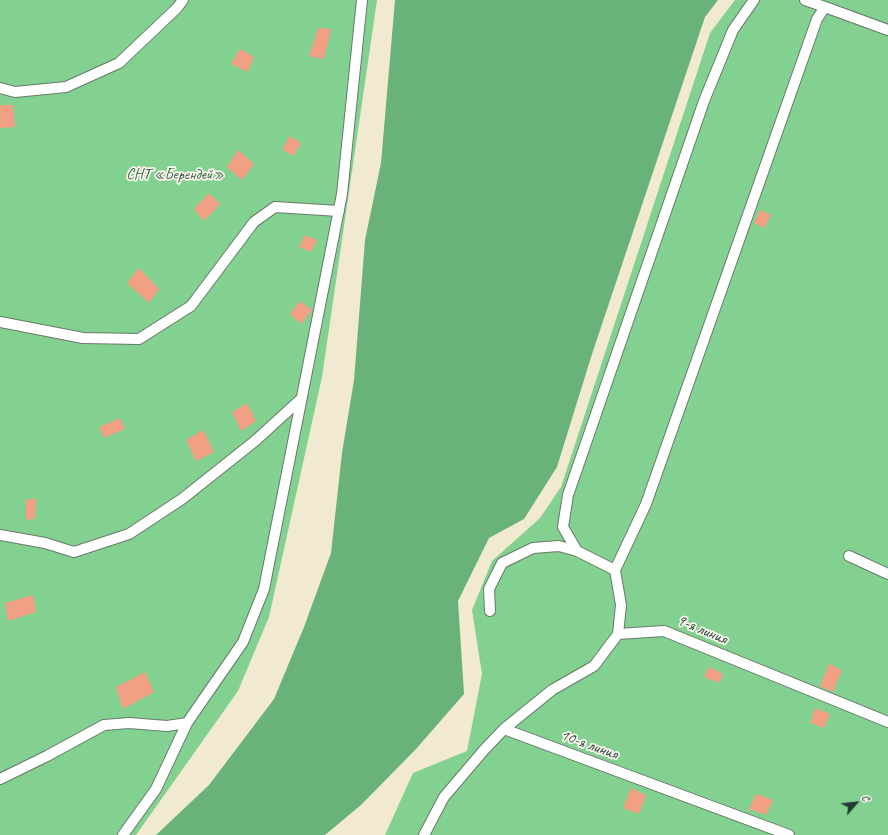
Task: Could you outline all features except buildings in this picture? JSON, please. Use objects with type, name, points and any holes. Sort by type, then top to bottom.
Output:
[{"type":"lane","points":[[0,88],[15,92],[66,87],[119,63],[178,8],[183,0]]},
{"type":"lane","points":[[123,835],[156,788],[187,723],[244,642],[264,589],[342,194],[362,0]]},
{"type":"lane","points":[[577,551],[563,528],[568,495],[704,101],[733,30],[754,0]]},
{"type":"lane","points":[[805,0],[888,30]]},
{"type":"lane","points":[[424,835],[444,797],[504,729],[552,690],[594,666],[618,634],[621,605],[615,570],[646,504],[814,27],[825,7]]},
{"type":"lane","points":[[0,322],[83,338],[139,339],[191,306],[254,222],[275,207],[339,211]]},
{"type":"lane","points":[[0,535],[45,543],[74,552],[128,534],[182,499],[255,441],[301,399]]},
{"type":"lane","points":[[490,611],[489,589],[502,563],[533,548],[559,546],[577,551],[615,570]]},
{"type":"lane","points":[[849,556],[888,574]]},
{"type":"lane","name":"9-я линия","points":[[618,634],[664,631],[888,722]]},
{"type":"lane","points":[[0,779],[47,756],[104,725],[129,723],[167,726],[187,723]]},
{"type":"lane","name":"10-я линия","points":[[504,729],[789,835]]},
{"type":"green space","name":"СНТ «Берендей»","points":[[0,0],[377,0],[322,377],[269,617],[238,691],[136,835],[0,835]]},
{"type":"green space","points":[[395,0],[718,0],[705,17],[592,354],[557,467],[524,519],[489,538],[458,601],[464,694],[416,749],[361,805],[325,835],[156,835],[209,785],[274,699],[304,627],[331,553],[342,453],[354,380],[365,240],[381,163]]},
{"type":"green space","points":[[735,0],[888,0],[888,835],[385,835],[413,773],[467,751],[482,674],[472,610],[492,561],[540,518],[561,487],[710,33]]}]
